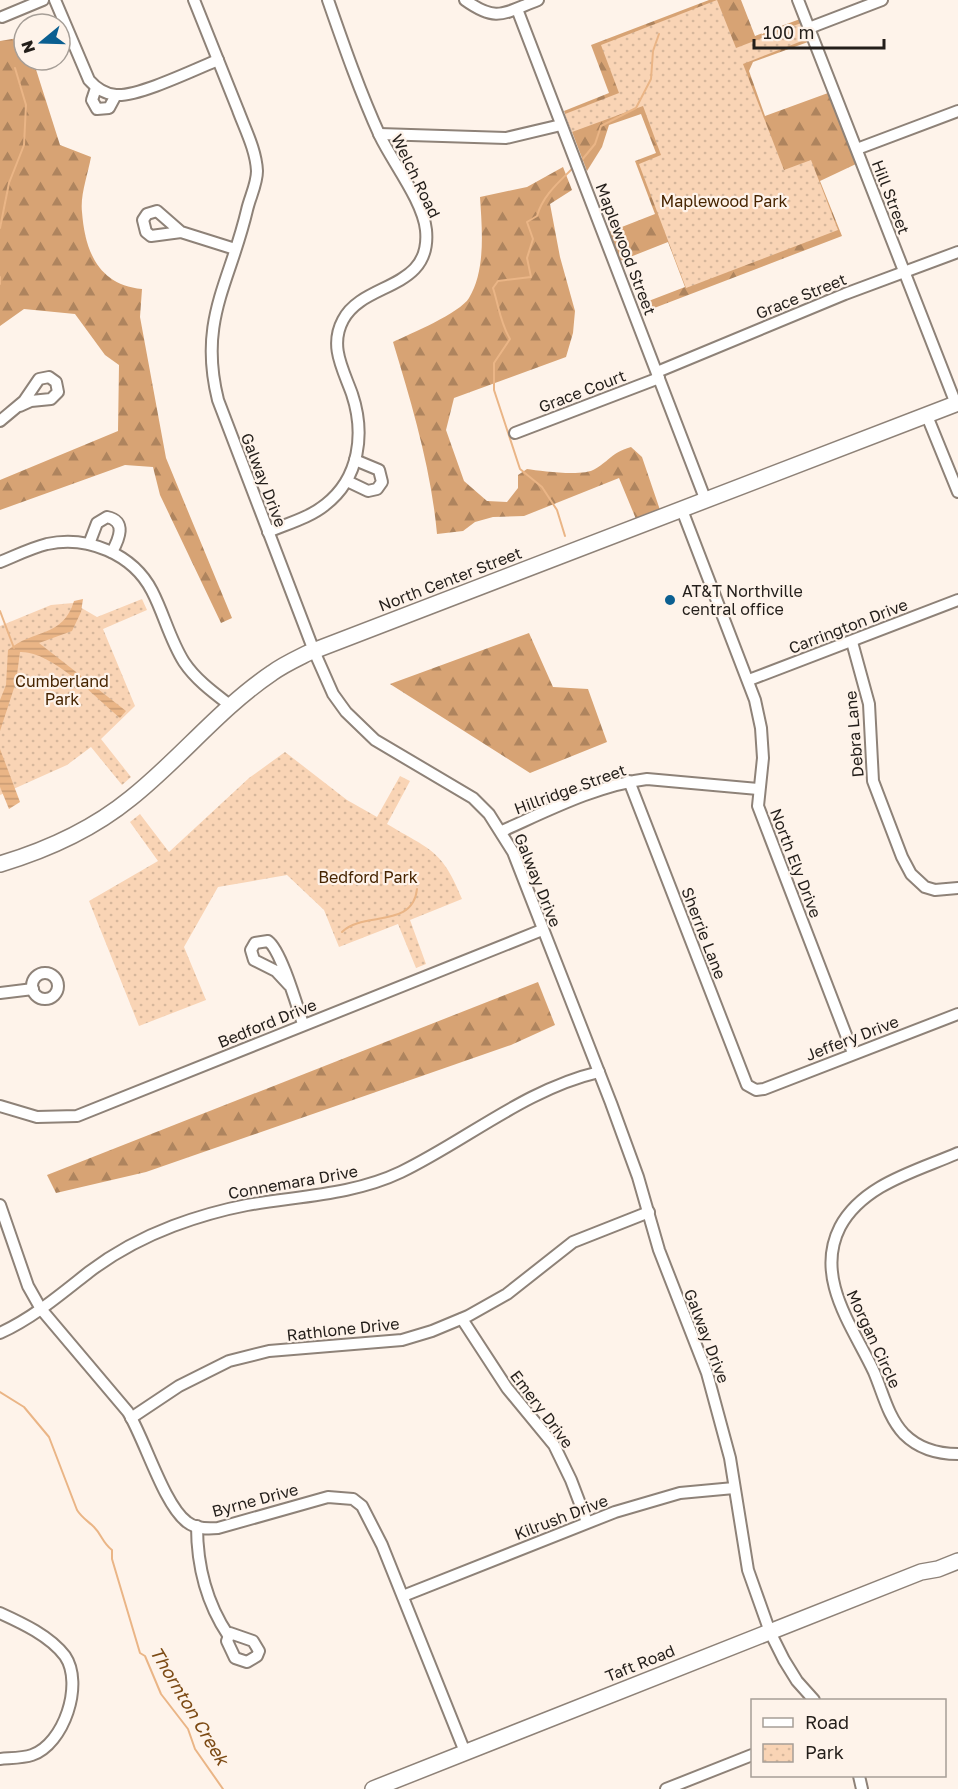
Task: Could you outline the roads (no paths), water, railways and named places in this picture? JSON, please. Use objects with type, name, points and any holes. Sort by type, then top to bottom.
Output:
[{"type":"street","points":[[2,17],[43,0]]},
{"type":"street","points":[[55,0],[88,80],[96,88],[116,95],[125,95],[218,60]]},
{"type":"street","name":"Galway Drive","points":[[194,0],[248,136],[257,169],[256,182],[213,321],[210,345],[213,380],[268,532],[333,694],[361,726],[401,757],[473,798],[489,813],[513,852],[599,1072],[649,1212],[659,1250],[716,1401],[748,1570],[770,1632],[796,1681],[812,1699]]},
{"type":"street","name":"Welch Road","points":[[268,532],[325,505],[347,481],[359,443],[359,419],[336,350],[337,334],[351,308],[394,284],[416,268],[427,244],[426,227],[420,211],[379,134],[328,0]]},
{"type":"street","points":[[465,0],[480,12],[490,15],[507,14],[538,0]]},
{"type":"street","name":"Hill Street","points":[[798,0],[957,404]]},
{"type":"street","points":[[809,28],[882,0]]},
{"type":"street","name":"Maplewood Street","points":[[517,9],[706,501]]},
{"type":"street","points":[[96,88],[92,100],[97,109],[109,108],[116,95]]},
{"type":"street","points":[[857,149],[958,111]]},
{"type":"street","points":[[379,134],[506,138],[561,125]]},
{"type":"street","points":[[181,232],[235,249]]},
{"type":"street","name":"Grace Street","points":[[658,375],[845,294],[958,252]]},
{"type":"street","name":"Grace Court","points":[[515,433],[658,375]]},
{"type":"street","name":"North Center Street","points":[[0,864],[44,849],[76,834],[130,799],[231,706],[272,672],[314,651],[957,404]]},
{"type":"street","points":[[0,421],[20,406]]},
{"type":"street","points":[[927,416],[958,492]]},
{"type":"street","points":[[347,481],[368,491],[377,489],[382,482],[379,470],[355,460]]},
{"type":"street","name":"North Ely Drive","points":[[682,510],[749,680],[761,728],[762,758],[758,806],[853,1053]]},
{"type":"street","points":[[89,544],[98,523],[107,517],[112,518],[117,521],[120,532],[112,552]]},
{"type":"street","points":[[0,562],[47,544],[68,541],[89,544],[112,552],[130,564],[146,582],[185,663],[231,706]]},
{"type":"street","name":"Carrington Drive","points":[[749,680],[958,600]]},
{"type":"street","name":"Debra Lane","points":[[852,642],[869,704],[873,781],[902,857],[911,874],[925,887],[935,890],[958,888]]},
{"type":"street","name":"Hillridge Street","points":[[502,831],[629,781],[647,779],[758,789]]},
{"type":"street","name":"Sherrie Lane","points":[[629,781],[743,1079],[747,1085],[756,1090]]},
{"type":"street","name":"Bedford Drive","points":[[0,1106],[38,1117],[77,1116],[542,930]]},
{"type":"street","points":[[289,985],[303,1024]]},
{"type":"street","points":[[0,993],[33,989]]},
{"type":"street","name":"Jeffery Drive","points":[[756,1090],[958,1014]]},
{"type":"street","name":"Connemara Drive","points":[[0,1333],[41,1309],[92,1270],[134,1244],[169,1227],[206,1213],[371,1184],[400,1172],[536,1096],[564,1083],[599,1072]]},
{"type":"street","name":"Morgan Circle","points":[[958,1153],[885,1185],[861,1201],[848,1215],[837,1236],[832,1272],[843,1312],[871,1365],[896,1423],[911,1440],[922,1447],[937,1452],[958,1454]]},
{"type":"street","name":"Byrne Drive","points":[[0,1205],[28,1286],[41,1309],[108,1385],[131,1418],[172,1504],[183,1518],[197,1526],[218,1528],[328,1497],[353,1500],[362,1506],[371,1520],[403,1596],[465,1752]]},
{"type":"street","name":"Rathlone Drive","points":[[131,1418],[179,1386],[229,1361],[269,1352],[402,1340],[462,1319],[507,1294],[573,1242],[649,1212]]},
{"type":"street","name":"Emery Drive","points":[[462,1319],[507,1388],[554,1445],[571,1480],[587,1522]]},
{"type":"street","name":"Kilrush Drive","points":[[403,1596],[587,1522],[667,1496],[734,1488]]},
{"type":"street","points":[[197,1526],[204,1582],[215,1616],[228,1635]]},
{"type":"street","name":"Taft Road","points":[[921,1572],[934,1560],[958,1551]]},
{"type":"street","name":"Taft Road","points":[[373,1789],[921,1572],[938,1569],[958,1561]]},
{"type":"street","points":[[0,1613],[25,1624],[45,1638],[65,1657],[71,1670],[70,1708],[46,1747],[32,1755],[0,1759]]},
{"type":"street","points":[[666,1789],[751,1756]]},
{"type":"waterway","points":[[581,161],[595,144],[601,126],[636,108],[651,79],[653,51],[659,34]]},
{"type":"waterway","points":[[0,228],[9,183],[24,145],[26,105],[16,72]]},
{"type":"waterway","points":[[565,536],[557,510],[542,487],[520,469],[494,390],[494,363],[510,339],[493,288],[498,281],[531,277],[527,258],[533,239],[527,222],[537,216],[547,195],[574,167]]},
{"type":"waterway","points":[[0,277],[0,284]]},
{"type":"waterway","points":[[0,611],[14,648]]},
{"type":"waterway","points":[[342,932],[362,922],[386,918],[407,910],[417,889]]},
{"type":"waterway","name":"Thornton Creek","points":[[0,1392],[24,1407],[49,1437],[77,1510],[97,1530],[112,1550],[112,1559],[140,1653],[145,1656],[161,1694],[188,1729],[195,1749],[223,1789]]},
{"type":"place","name":"AT&T Northville central office","points":[[670,600]]},
{"type":"park label","name":"Maplewood Park","points":[[724,201]]},
{"type":"park label","name":"Cumberland Park","points":[[62,690]]},
{"type":"park label","name":"Bedford Park","points":[[368,877]]}]
